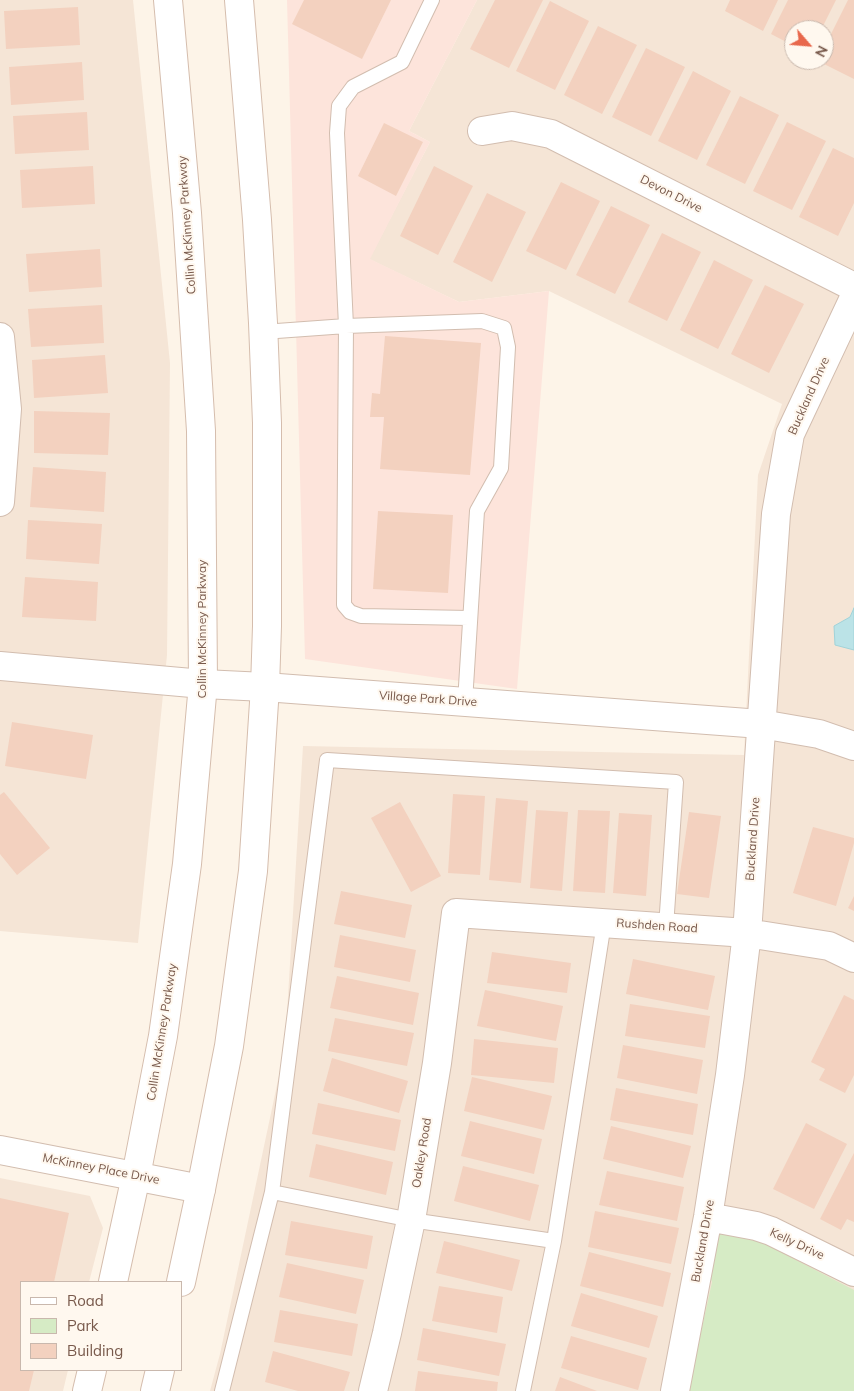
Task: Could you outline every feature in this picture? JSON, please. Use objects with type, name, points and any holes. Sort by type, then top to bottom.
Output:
[{"type":"street","name":"Collin McKinney Parkway","points":[[113,1281],[163,1036],[186,874],[203,684],[201,431],[187,213],[168,0]]},
{"type":"street","points":[[181,1281],[228,1046],[253,871],[265,687],[267,626],[267,442],[264,332],[239,0]]},
{"type":"street","name":"Devon Drive","points":[[482,131],[512,126],[551,134],[854,287]]},
{"type":"street","name":"Buckland Drive","points":[[675,1391],[708,1217],[730,1075],[747,932],[776,514],[790,434],[854,298]]},
{"type":"street","points":[[0,337],[7,409],[0,490]]},
{"type":"street","name":"Village Park Drive","points":[[0,666],[203,684],[761,724],[819,734],[854,746]]},
{"type":"street","name":"Rushden Road","points":[[456,912],[747,932],[830,946],[854,958]]},
{"type":"street","name":"Oakley Road","points":[[373,1391],[411,1220],[437,1063],[456,912]]},
{"type":"street","name":"McKinney Place Drive","points":[[0,1150],[201,1189]]},
{"type":"street","name":"Kelly Drive","points":[[708,1217],[756,1226],[771,1231],[854,1272]]},
{"type":"street","points":[[87,1391],[92,1371]]},
{"type":"street","points":[[155,1391],[160,1371]]},
{"type":"lane","points":[[432,0],[402,62],[353,87],[339,106],[337,133],[346,326],[344,605],[350,612],[361,616],[469,618]]},
{"type":"lane","points":[[264,332],[346,326],[482,322],[504,328],[508,348],[501,468],[477,511],[465,702]]},
{"type":"lane","points":[[222,1391],[272,1192],[327,760],[676,782],[666,927]]},
{"type":"lane","points":[[523,1391],[554,1241],[604,923]]},
{"type":"lane","points":[[272,1192],[411,1220],[554,1241]]},
{"type":"shaded area","points":[[0,0],[133,0],[170,363],[167,655],[138,943],[0,931]]},
{"type":"shaded area","points":[[287,0],[477,0],[409,131],[430,142],[370,259],[459,302],[549,291],[517,689],[305,659]]},
{"type":"shaded area","points":[[477,0],[854,0],[854,1391],[210,1391],[220,1354],[285,1047],[303,746],[744,755],[758,475],[782,404],[549,291],[459,302],[369,259],[430,142],[409,131]]},
{"type":"shaded area","points":[[0,1178],[90,1196],[103,1228],[89,1281],[20,1281],[20,1371],[68,1371],[63,1391],[0,1391]]},
{"type":"green space","points":[[723,1231],[761,1237],[771,1247],[854,1290],[854,1391],[688,1391],[712,1282],[706,1265],[715,1236]]},
{"type":"water","points":[[854,608],[854,650],[835,645],[834,626],[850,617]]},
{"type":"building","points":[[304,0],[391,0],[362,59],[292,24]]},
{"type":"building","points":[[495,0],[543,0],[509,68],[470,49]]},
{"type":"building","points":[[730,0],[778,0],[763,31],[725,11]]},
{"type":"building","points":[[788,0],[836,0],[826,20],[784,20],[784,41],[771,34]]},
{"type":"building","points":[[848,0],[854,0],[854,79],[834,69],[834,28]]},
{"type":"building","points":[[550,1],[589,21],[555,90],[516,71]]},
{"type":"building","points":[[78,7],[80,45],[6,49],[4,11]]},
{"type":"building","points":[[598,26],[637,45],[602,114],[564,95]]},
{"type":"building","points":[[646,48],[685,67],[651,136],[612,117]]},
{"type":"building","points":[[82,62],[84,100],[11,105],[9,67]]},
{"type":"building","points":[[693,71],[731,91],[697,160],[658,141]]},
{"type":"building","points":[[740,96],[779,115],[745,184],[706,165]]},
{"type":"building","points":[[87,112],[89,150],[15,154],[13,116]]},
{"type":"building","points":[[787,122],[826,141],[792,210],[753,191]]},
{"type":"building","points":[[384,123],[423,142],[396,196],[358,176]]},
{"type":"building","points":[[833,148],[854,158],[854,203],[838,236],[799,217]]},
{"type":"building","points":[[93,166],[95,204],[22,208],[20,170]]},
{"type":"building","points":[[434,166],[473,186],[438,255],[400,236]]},
{"type":"building","points":[[561,182],[600,201],[566,270],[526,251]]},
{"type":"building","points":[[487,193],[526,212],[492,282],[453,262]]},
{"type":"building","points":[[611,206],[650,225],[615,294],[576,275]]},
{"type":"building","points":[[662,233],[701,252],[667,321],[628,302]]},
{"type":"building","points":[[100,249],[102,287],[29,292],[26,254]]},
{"type":"building","points":[[714,260],[753,280],[718,349],[680,330]]},
{"type":"building","points":[[765,285],[804,304],[769,373],[731,354]]},
{"type":"building","points":[[102,305],[104,343],[31,347],[28,309]]},
{"type":"building","points":[[385,336],[481,343],[470,475],[380,469],[384,417],[370,417],[372,393],[380,394]]},
{"type":"building","points":[[105,355],[108,393],[34,398],[32,360]]},
{"type":"building","points":[[34,411],[110,413],[108,455],[34,453]]},
{"type":"building","points":[[33,467],[106,472],[104,512],[30,507]]},
{"type":"building","points":[[378,511],[453,515],[448,593],[373,589]]},
{"type":"building","points":[[28,520],[102,524],[99,564],[26,559]]},
{"type":"building","points":[[25,577],[98,582],[96,621],[22,617]]},
{"type":"building","points":[[12,722],[93,735],[86,779],[5,766]]},
{"type":"building","points":[[4,792],[50,848],[17,875],[0,854],[0,795]]},
{"type":"building","points":[[453,794],[485,796],[480,875],[448,873]]},
{"type":"building","points":[[496,798],[528,801],[521,883],[489,880]]},
{"type":"building","points":[[400,802],[441,876],[411,892],[371,818]]},
{"type":"building","points":[[536,810],[568,812],[562,891],[530,888]]},
{"type":"building","points":[[578,810],[610,811],[605,893],[573,891]]},
{"type":"building","points":[[689,812],[721,816],[709,898],[677,894]]},
{"type":"building","points":[[619,813],[652,815],[646,896],[613,893]]},
{"type":"building","points":[[813,827],[854,838],[836,906],[793,893]]},
{"type":"building","points":[[341,891],[412,905],[405,938],[334,924]]},
{"type":"building","points":[[854,896],[854,911],[848,908]]},
{"type":"building","points":[[340,935],[416,950],[410,982],[334,967]]},
{"type":"building","points":[[492,952],[571,963],[567,993],[487,983]]},
{"type":"building","points":[[633,959],[715,976],[708,1010],[626,994]]},
{"type":"building","points":[[337,976],[419,993],[413,1025],[330,1008]]},
{"type":"building","points":[[485,990],[563,1006],[556,1041],[477,1026]]},
{"type":"building","points":[[844,995],[854,1000],[854,1075],[845,1093],[819,1080],[825,1069],[811,1062]]},
{"type":"building","points":[[630,1004],[710,1016],[705,1048],[625,1036]]},
{"type":"building","points":[[335,1018],[414,1033],[407,1066],[328,1051]]},
{"type":"building","points":[[474,1039],[558,1048],[554,1083],[471,1075]]},
{"type":"building","points":[[623,1045],[703,1060],[697,1094],[617,1078]]},
{"type":"building","points":[[332,1058],[408,1081],[399,1113],[323,1091]]},
{"type":"building","points":[[472,1077],[552,1096],[544,1130],[464,1111]]},
{"type":"building","points":[[616,1088],[698,1104],[693,1135],[610,1120]]},
{"type":"building","points":[[318,1103],[401,1120],[395,1151],[312,1134]]},
{"type":"building","points":[[470,1121],[542,1139],[534,1174],[461,1156]]},
{"type":"building","points":[[806,1123],[847,1144],[814,1209],[773,1189]]},
{"type":"building","points":[[611,1126],[691,1146],[683,1178],[603,1159]]},
{"type":"building","points":[[316,1144],[393,1162],[386,1195],[309,1177]]},
{"type":"building","points":[[854,1153],[854,1222],[847,1219],[841,1230],[820,1219]]},
{"type":"building","points":[[463,1166],[539,1185],[530,1221],[454,1201]]},
{"type":"building","points":[[607,1171],[684,1187],[677,1221],[599,1205]]},
{"type":"building","points":[[0,1198],[69,1213],[54,1281],[20,1281],[20,1371],[34,1371],[29,1391],[0,1391]]},
{"type":"building","points":[[595,1211],[679,1228],[671,1264],[588,1247]]},
{"type":"building","points":[[291,1221],[373,1236],[367,1269],[285,1255]]},
{"type":"building","points":[[444,1241],[520,1260],[512,1291],[436,1273]]},
{"type":"building","points":[[589,1252],[671,1273],[663,1307],[580,1286]]},
{"type":"building","points":[[287,1263],[364,1280],[356,1314],[279,1297]]},
{"type":"building","points":[[439,1286],[503,1297],[497,1333],[432,1321]]},
{"type":"building","points":[[581,1293],[658,1316],[649,1348],[571,1326]]},
{"type":"building","points":[[280,1310],[358,1324],[352,1356],[274,1342]]},
{"type":"building","points":[[423,1328],[506,1344],[499,1376],[417,1360]]},
{"type":"building","points":[[571,1336],[647,1358],[638,1390],[561,1368]]},
{"type":"building","points":[[273,1351],[350,1372],[344,1391],[298,1391],[265,1382]]},
{"type":"building","points":[[418,1371],[498,1382],[497,1391],[415,1391]]},
{"type":"building","points":[[560,1377],[597,1391],[555,1391]]}]
